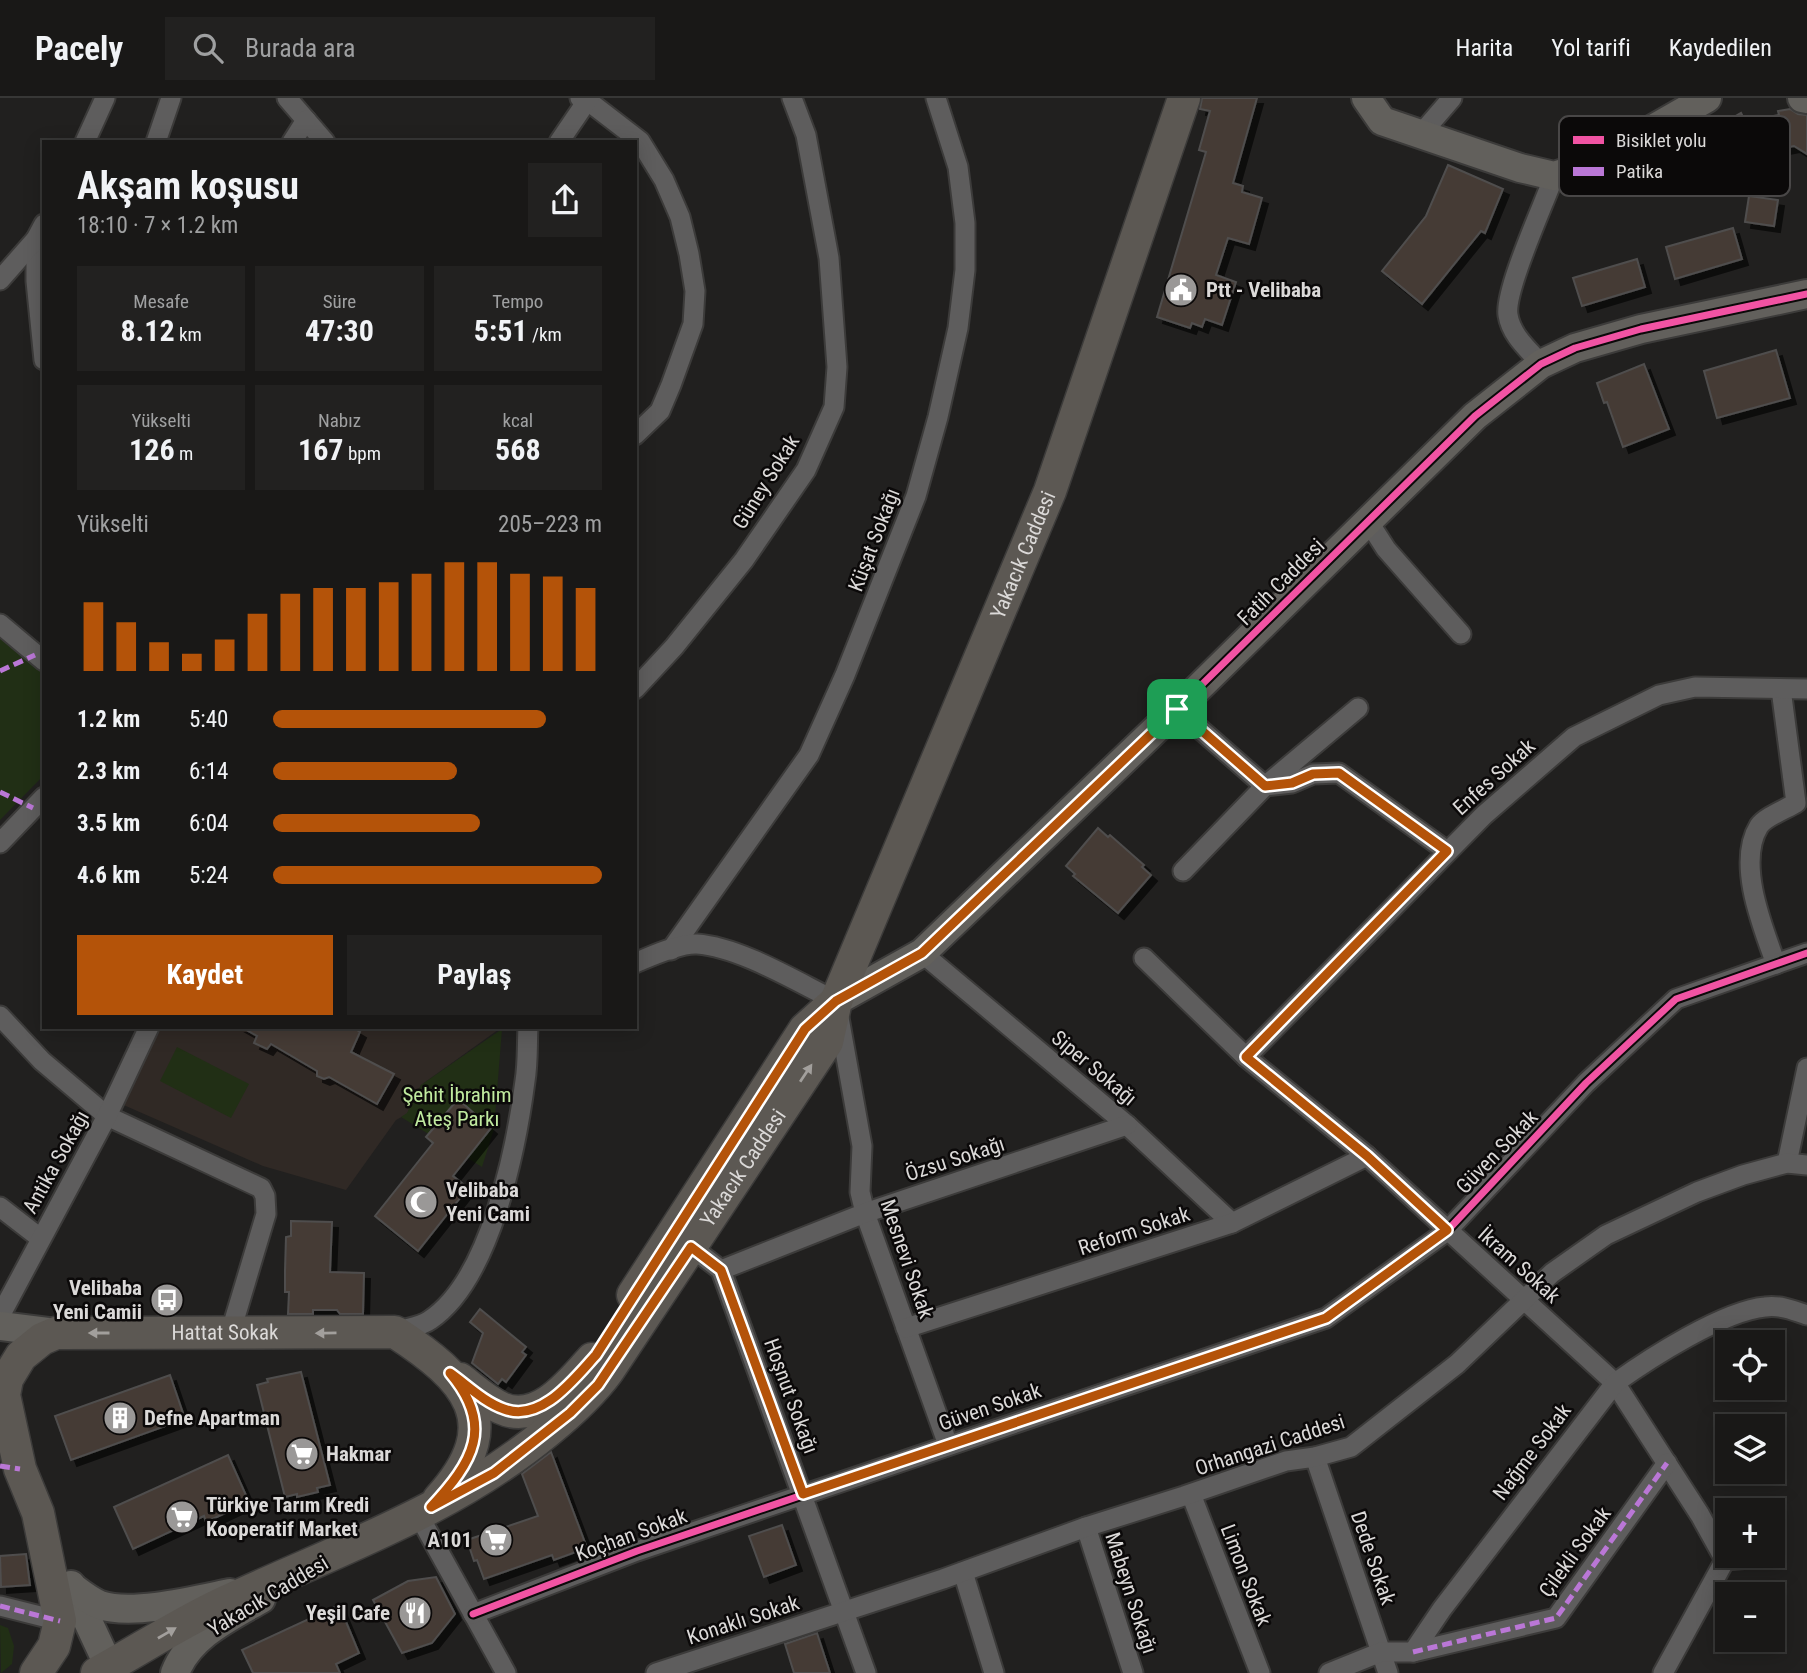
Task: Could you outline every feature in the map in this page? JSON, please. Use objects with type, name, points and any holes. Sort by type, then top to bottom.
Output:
[{"type":"main road","name":"Yakacık Caddesi","points":[[450,1373],[502,1409],[514,1412],[530,1410],[548,1402],[574,1380],[596,1355],[827,1042],[836,1001],[1051,491],[1184,98]]},
{"type":"main road","name":"Yakacık Caddesi","points":[[106,1671],[184,1623],[256,1588],[338,1554],[494,1473],[570,1413],[598,1385],[682,1240]]},
{"type":"main road","name":"Hattat Sokak","points":[[56,1333],[395,1332]]},
{"type":"main road","points":[[395,1332],[428,1353],[450,1373],[469,1402],[477,1425],[473,1444],[459,1474],[425,1511]]},
{"type":"main road","points":[[36,1673],[54,1646],[60,1621],[38,1513],[10,1467],[4,1395],[7,1378],[21,1356],[42,1339],[56,1333]]},
{"type":"street","points":[[86,140],[105,98]]},
{"type":"street","points":[[157,140],[171,98]]},
{"type":"street","name":"Güney Sokak","points":[[637,687],[674,647],[744,560],[806,470],[834,407],[837,367],[829,258],[806,135],[792,98]]},
{"type":"street","name":"Küşat Sokağı","points":[[671,950],[809,755],[850,663],[916,496],[938,417],[958,328],[965,270],[965,223],[958,167],[936,98]]},
{"type":"street","points":[[1366,98],[1382,121],[1520,168],[1554,176],[1559,174]]},
{"type":"street","points":[[1421,134],[1452,98]]},
{"type":"street","points":[[1676,116],[1702,101],[1726,98]]},
{"type":"street","points":[[290,99],[323,140]]},
{"type":"street","points":[[560,140],[586,99],[640,141],[664,180],[680,217],[695,291],[693,324],[660,411],[637,433]]},
{"type":"street","points":[[293,140],[306,120]]},
{"type":"street","points":[[1541,364],[1517,336],[1508,314],[1510,289],[1554,176]]},
{"type":"street","points":[[0,280],[40,231]]},
{"type":"street","points":[[40,231],[36,281],[42,340]]},
{"type":"street","name":"Fatih Caddesi","points":[[836,1001],[922,953],[1177,709],[1475,416],[1541,364],[1575,348],[1642,329],[1807,294]]},
{"type":"street","points":[[1368,521],[1386,549],[1461,634]]},
{"type":"street","points":[[0,624],[42,659]]},
{"type":"street","name":"Enfes Sokak","points":[[1246,1057],[1447,851],[1574,737],[1659,695],[1695,687],[1807,689]]},
{"type":"street","points":[[1776,964],[1751,885],[1752,845],[1760,825],[1796,803],[1781,689]]},
{"type":"street","points":[[1183,872],[1265,786],[1359,708]]},
{"type":"street","points":[[1177,709],[1265,786],[1292,783],[1313,774],[1339,773],[1447,851]]},
{"type":"street","points":[[0,843],[42,799]]},
{"type":"street","points":[[637,962],[695,944],[733,952],[836,1001]]},
{"type":"street","name":"Siper Sokağı","points":[[922,953],[1127,1125],[1232,1223]]},
{"type":"street","name":"Güven Sokak","points":[[803,1494],[1326,1318],[1447,1230],[1586,1083],[1676,999],[1807,953]]},
{"type":"street","name":"İkram Sokak","points":[[1144,958],[1246,1057],[1367,1156],[1615,1382],[1715,1542]]},
{"type":"street","name":"Mesnevi Sokak","points":[[836,1001],[862,1146],[860,1192],[865,1213],[948,1445]]},
{"type":"street","points":[[0,1016],[42,1061],[107,1116],[261,1188],[265,1196],[266,1214],[230,1334]]},
{"type":"street","name":"Antika Sokağı","points":[[0,1316],[107,1116],[148,1029]]},
{"type":"street","points":[[395,1332],[429,1321],[460,1292],[476,1265],[508,1170],[526,1079],[527,1029]]},
{"type":"street","points":[[1797,1164],[1807,1068]]},
{"type":"street","name":"Özsu Sokağı","points":[[721,1270],[865,1213],[1127,1125]]},
{"type":"street","name":"Reform Sokak","points":[[906,1328],[1232,1223],[1367,1156]]},
{"type":"street","name":"Orhangazi Caddesi","points":[[844,1612],[1086,1527],[1286,1461],[1315,1457],[1351,1447],[1457,1364],[1552,1273],[1606,1235],[1697,1192],[1743,1174],[1797,1164]]},
{"type":"street","points":[[0,1207],[40,1238]]},
{"type":"street","points":[[682,1240],[721,1270]]},
{"type":"street","name":"Hoşnut Sokağı","points":[[721,1270],[866,1673]]},
{"type":"street","name":"Nağme Sokak","points":[[1413,1652],[1442,1609],[1615,1382],[1653,1356],[1726,1318],[1764,1307],[1789,1308],[1807,1315]]},
{"type":"street","points":[[0,1326],[56,1333]]},
{"type":"street","points":[[0,1444],[10,1467]]},
{"type":"street","name":"Dede Sokak","points":[[1315,1457],[1388,1673]]},
{"type":"street","name":"Çilekli Sokak","points":[[1413,1652],[1556,1618],[1667,1463]]},
{"type":"street","name":"Koçhan Sokak","points":[[473,1614],[637,1551],[803,1494]]},
{"type":"street","name":"Limon Sokak","points":[[1191,1494],[1259,1673]]},
{"type":"street","points":[[425,1511],[473,1614],[506,1673]]},
{"type":"street","name":"Yakacık Caddesi","points":[[38,1513],[106,1671]]},
{"type":"street","name":"Mabeyn Sokağı","points":[[1086,1527],[1133,1673]]},
{"type":"street","name":"Yakacık Caddesi","points":[[175,1673],[179,1662],[194,1642],[212,1628],[338,1554]]},
{"type":"street","points":[[1663,1673],[1721,1568]]},
{"type":"street","points":[[963,1572],[994,1673]]},
{"type":"street","name":"Yakacık Caddesi","points":[[72,1587],[100,1605],[129,1608],[157,1607],[256,1588]]},
{"type":"street","points":[[0,1606],[60,1621]]},
{"type":"street","name":"Konaklı Sokak","points":[[656,1673],[844,1612]]},
{"type":"street","points":[[1329,1673],[1381,1652],[1413,1652]]},
{"type":"shaded area","points":[[161,1029],[499,1029],[421,1085],[407,1114],[396,1120],[346,1190],[263,1166],[119,1103]]},
{"type":"green space","points":[[0,636],[42,668],[42,777],[0,820]]},
{"type":"green space","name":"Şehit İbrahim Ateş Parkı","points":[[502,1029],[494,1129],[482,1167],[401,1117],[407,1113],[421,1085]]},
{"type":"green space","points":[[177,1047],[249,1084],[231,1118],[160,1081]]},
{"type":"green space","points":[[0,1625],[8,1628],[14,1646],[12,1664],[1,1673]]},
{"type":"building","points":[[1202,98],[1257,98],[1233,183],[1243,186],[1242,192],[1262,198],[1249,244],[1228,238],[1216,275],[1236,282],[1222,325],[1205,319],[1202,327],[1192,323],[1190,328],[1157,317],[1206,152],[1199,150],[1210,111],[1200,109]]},
{"type":"building","points":[[1790,109],[1807,115],[1807,154],[1794,146],[1790,147],[1790,116],[1773,116],[1779,115],[1778,111]]},
{"type":"building","points":[[1448,165],[1503,189],[1485,233],[1481,231],[1422,304],[1382,271],[1426,216]]},
{"type":"building","points":[[1749,196],[1778,200],[1774,226],[1745,222]]},
{"type":"building","points":[[1733,228],[1742,259],[1675,279],[1666,247]]},
{"type":"building","points":[[1637,259],[1645,287],[1582,306],[1573,278]]},
{"type":"building","points":[[1776,350],[1790,398],[1717,418],[1704,371]]},
{"type":"building","points":[[1644,364],[1669,429],[1623,447],[1607,402],[1604,403],[1597,383]]},
{"type":"building","points":[[1098,828],[1144,865],[1142,867],[1151,875],[1118,913],[1073,876],[1075,874],[1066,866]]},
{"type":"building","points":[[245,1029],[355,1029],[360,1032],[351,1052],[394,1074],[377,1104],[329,1077],[324,1079],[317,1076],[317,1071],[271,1044],[267,1049],[254,1043],[257,1036]]},
{"type":"building","name":"Velibaba Yeni Cami","points":[[458,1099],[491,1128],[453,1176],[468,1188],[418,1251],[375,1216],[433,1143],[426,1137]]},
{"type":"building","points":[[291,1221],[332,1222],[330,1272],[364,1273],[363,1314],[313,1310],[313,1314],[288,1314],[289,1292],[285,1292],[286,1237],[291,1236]]},
{"type":"building","points":[[480,1309],[526,1347],[522,1352],[526,1355],[506,1382],[502,1379],[498,1384],[472,1363],[483,1333],[470,1322]]},
{"type":"building","points":[[301,1372],[330,1485],[317,1488],[318,1492],[285,1497],[257,1385],[268,1382],[267,1379]]},
{"type":"building","name":"Defne Apartman","points":[[170,1375],[185,1419],[71,1460],[55,1416]]},
{"type":"building","points":[[551,1452],[587,1548],[554,1560],[552,1555],[484,1579],[467,1540],[538,1516],[522,1474]]},
{"type":"building","points":[[228,1455],[249,1502],[206,1522],[204,1516],[133,1549],[114,1507]]},
{"type":"building","points":[[782,1525],[796,1565],[764,1577],[749,1536]]},
{"type":"building","points":[[26,1554],[30,1585],[1,1587],[0,1556]]},
{"type":"building","points":[[436,1577],[455,1614],[432,1643],[402,1653],[373,1600],[408,1581]]},
{"type":"building","points":[[339,1605],[359,1653],[336,1664],[340,1673],[253,1673],[242,1650]]},
{"type":"building","points":[[817,1633],[830,1673],[794,1673],[785,1644]]},
{"type":"marked path","points":[[0,671],[35,655]]},
{"type":"marked path","points":[[0,792],[33,808]]},
{"type":"marked path","points":[[1413,1652],[1556,1618],[1667,1463]]},
{"type":"marked path","points":[[0,1466],[20,1469]]},
{"type":"marked path","points":[[0,1606],[60,1621]]},
{"type":"cycle path","points":[[836,1001],[922,953],[1177,709],[1475,416],[1541,364],[1575,348],[1641,329],[1807,294]]},
{"type":"cycle path","points":[[473,1614],[637,1551],[1326,1318],[1447,1231],[1586,1083],[1676,999],[1807,953]]},
{"type":"place","name":"Ptt - Velibaba","points":[[1181,290]]},
{"type":"place","name":"Velibaba Yeni Cami","points":[[421,1202]]},
{"type":"place","name":"Velibaba Yeni Camii","points":[[167,1300]]},
{"type":"place","name":"Defne Apartman","points":[[120,1418]]},
{"type":"place","name":"Hakmar","points":[[302,1454]]},
{"type":"place","name":"Türkiye Tarım Kredi Kooperatif Market","points":[[182,1517]]},
{"type":"place","name":"A101","points":[[496,1540]]},
{"type":"place","name":"Yeşil Cafe","points":[[415,1613]]},
{"type":"route","points":[[1177,709],[1265,786],[1292,783],[1313,774],[1339,773],[1447,851],[1246,1057],[1367,1156],[1447,1230],[1326,1318],[803,1494],[721,1270],[691,1247],[598,1385],[570,1413],[494,1473],[431,1507],[459,1474],[473,1444],[477,1425],[469,1402],[450,1373],[491,1403],[514,1412],[530,1410],[548,1402],[574,1380],[596,1355],[805,1029],[836,1001],[922,953],[1177,709]]}]
